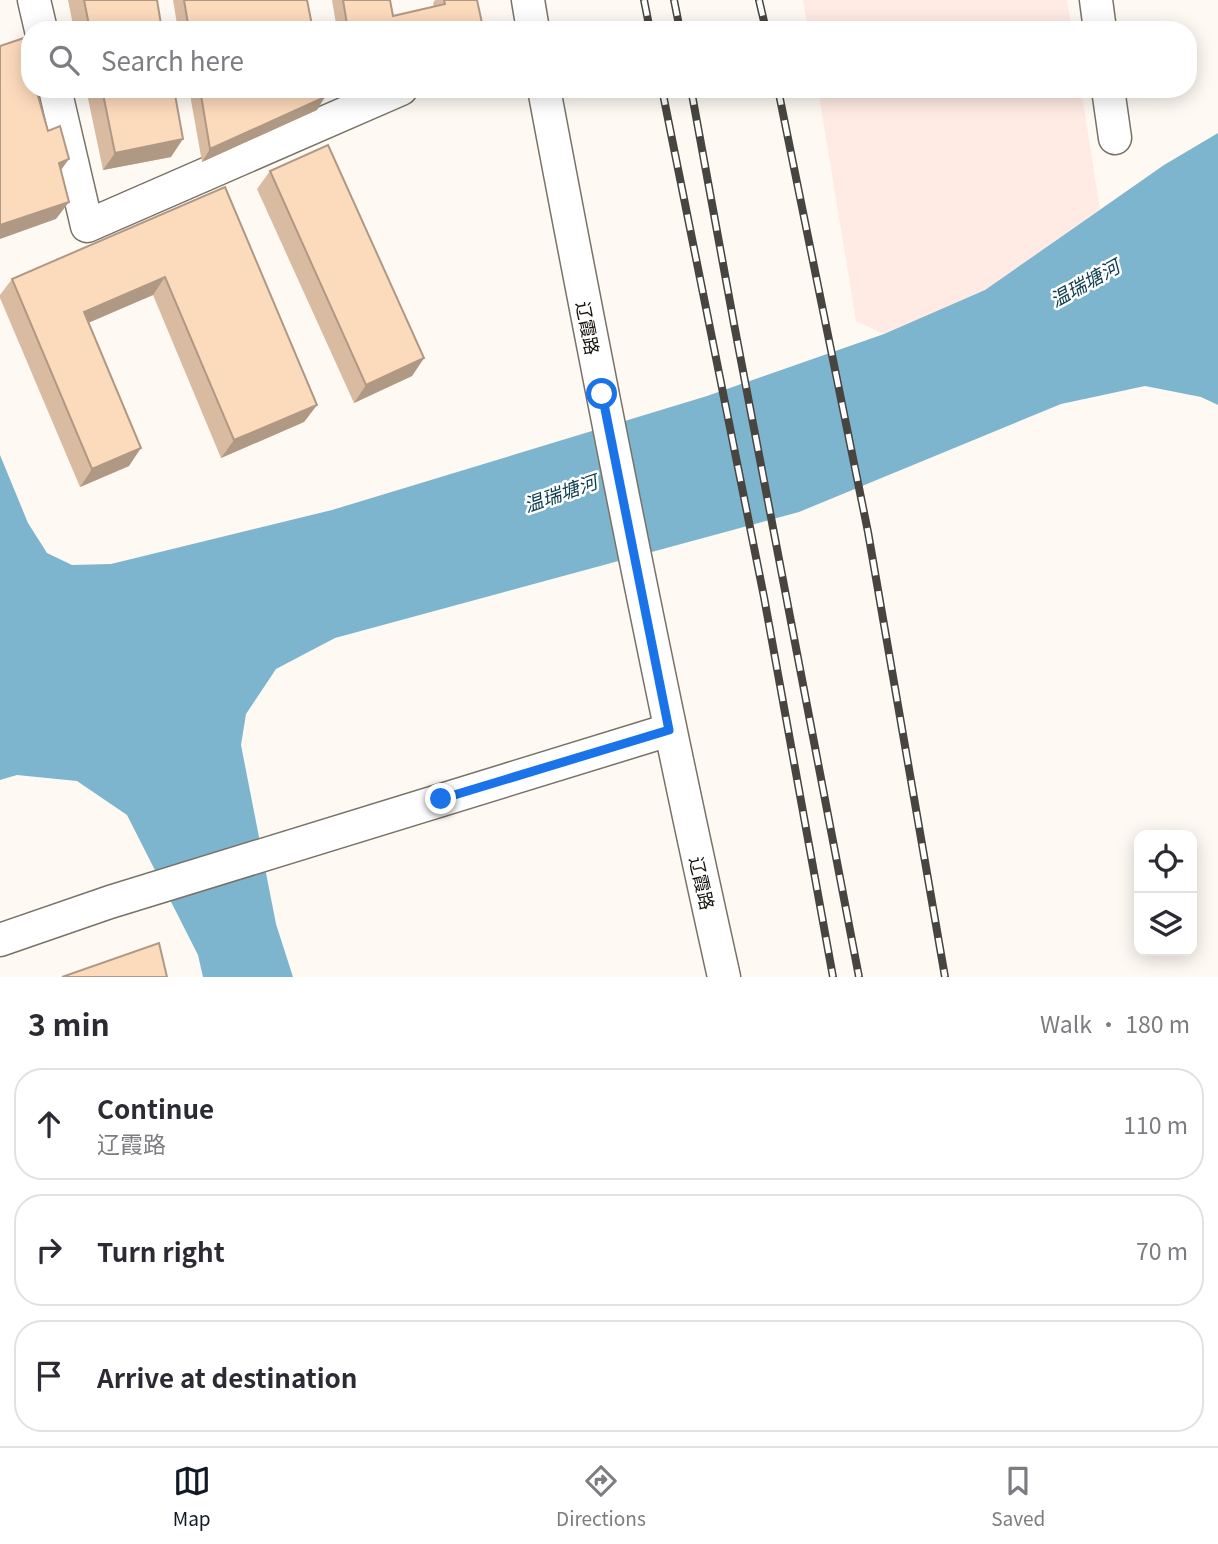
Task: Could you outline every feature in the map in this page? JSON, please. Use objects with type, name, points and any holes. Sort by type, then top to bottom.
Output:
[{"type":"street","points":[[34,0],[39,21]]},
{"type":"street","points":[[528,0],[532,21]]},
{"type":"street","points":[[1096,0],[1099,21]]},
{"type":"street","points":[[57,98],[87,226],[380,98]]},
{"type":"street","name":"辽霞路","points":[[546,98],[669,730],[724,977]]},
{"type":"street","points":[[1109,98],[1115,138]]},
{"type":"street","points":[[0,940],[123,898],[669,730]]},
{"type":"shaded area","points":[[803,0],[1067,0],[1070,21],[806,21]]},
{"type":"shaded area","points":[[819,98],[1082,98],[1100,209],[985,290],[884,334],[856,321]]},
{"type":"water","name":"温瑞塘河","points":[[1218,133],[1218,405],[1201,397],[1145,386],[1061,404],[799,512],[335,638],[276,669],[246,714],[241,745],[276,924],[293,977],[203,977],[198,955],[127,815],[77,781],[17,775],[0,780],[0,455],[28,523],[47,553],[72,565],[111,564],[332,510],[707,396],[884,334],[985,290],[1164,165]]},
{"type":"building","points":[[84,0],[157,0],[160,21],[88,21]]},
{"type":"building","points":[[184,0],[307,0],[311,21],[188,21]]},
{"type":"building","points":[[343,0],[390,0],[393,16],[445,4],[444,0],[477,0],[482,21],[346,21]]},
{"type":"building","points":[[21,39],[21,98],[39,98],[48,131],[60,126],[69,159],[59,163],[69,202],[0,225],[0,46]]},
{"type":"building","points":[[104,98],[176,98],[183,139],[115,153]]},
{"type":"building","points":[[202,98],[323,98],[210,149]]},
{"type":"building","points":[[328,145],[424,358],[366,385],[270,171]]},
{"type":"building","points":[[225,187],[317,405],[234,440],[165,277],[84,312],[141,448],[92,469],[12,279]]},
{"type":"building","points":[[159,943],[167,977],[62,977]]},
{"type":"railway","points":[[644,0],[648,21]]},
{"type":"railway","points":[[674,0],[678,21]]},
{"type":"railway","points":[[759,0],[764,21]]},
{"type":"railway","points":[[664,98],[764,597],[833,977]]},
{"type":"railway","points":[[693,98],[859,977]]},
{"type":"railway","points":[[780,98],[868,532],[945,977]]},
{"type":"route","points":[[441,799],[669,730],[602,394]]}]
